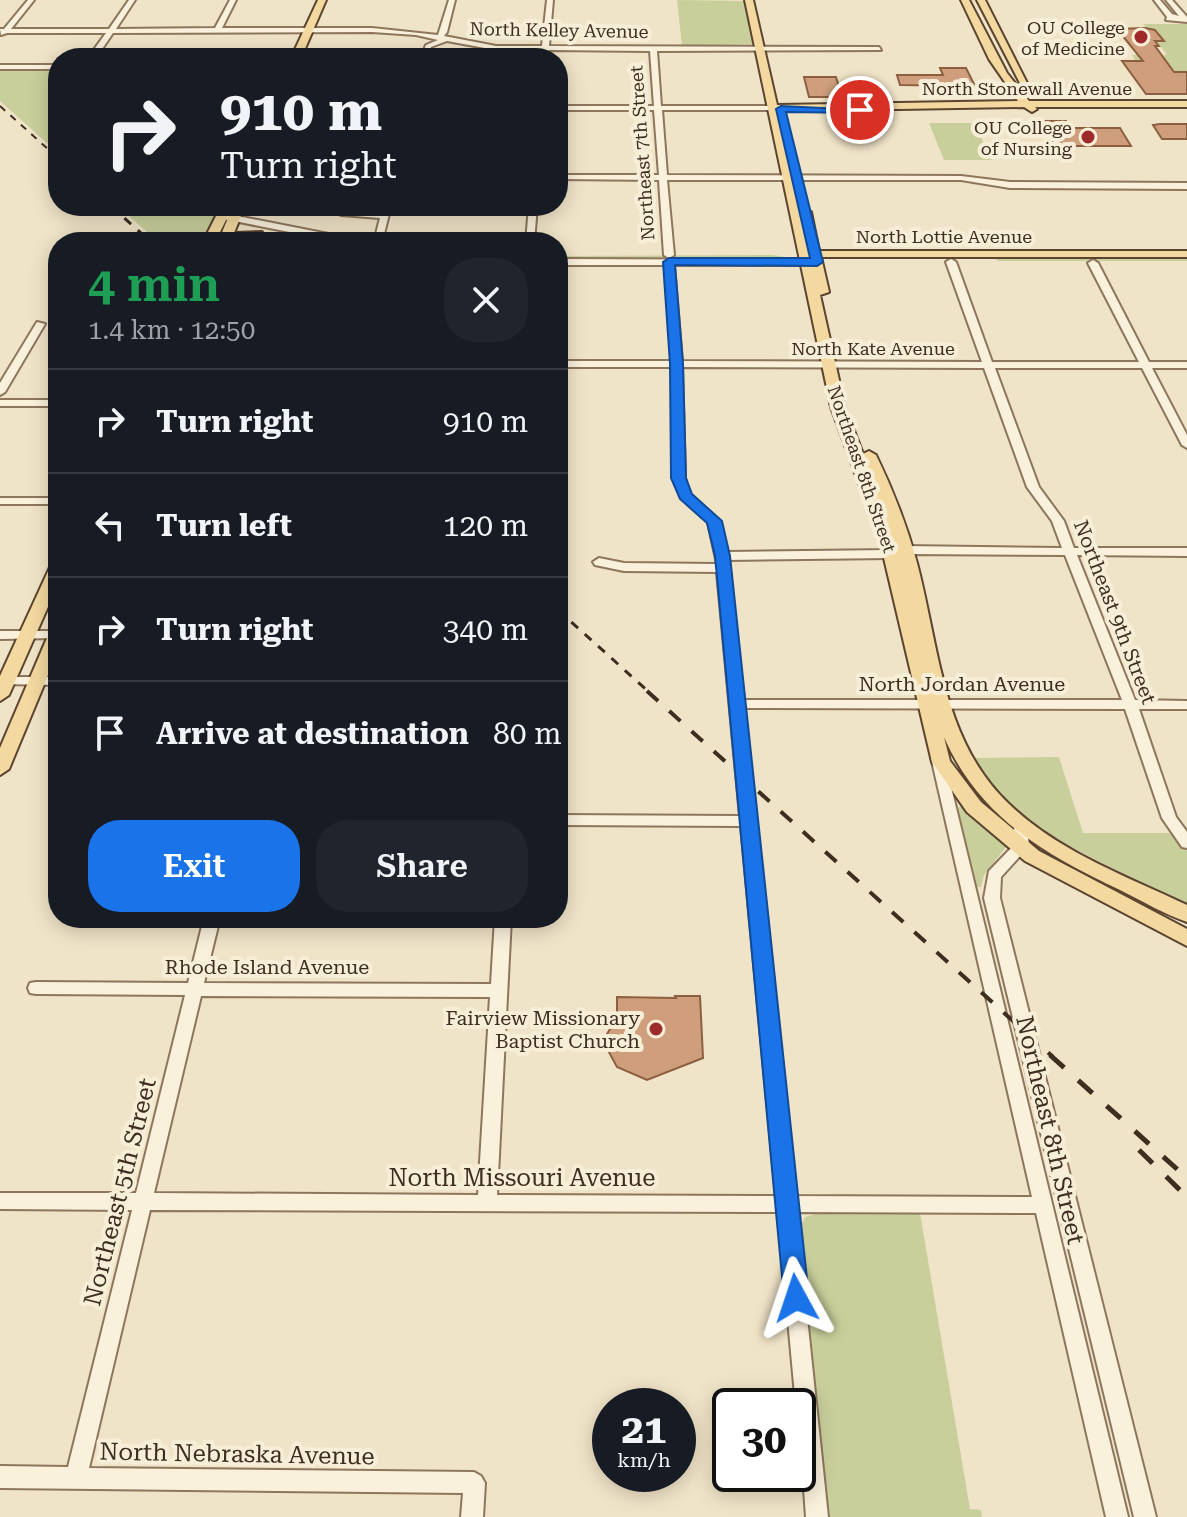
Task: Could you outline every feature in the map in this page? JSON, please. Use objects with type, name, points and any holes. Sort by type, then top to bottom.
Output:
[{"type":"main road","points":[[300,48],[322,0]]},
{"type":"main road","name":"Northeast 8th Street","points":[[752,0],[834,365],[857,429],[889,499],[898,552],[934,704]]},
{"type":"main road","points":[[965,0],[1001,70],[1031,106]]},
{"type":"main road","points":[[981,0],[1031,106]]},
{"type":"main road","name":"North Stonewall Avenue","points":[[778,108],[1187,107]]},
{"type":"main road","name":"North Lottie Avenue","points":[[810,258],[1187,254]]},
{"type":"main road","name":"North Lottie Avenue","points":[[810,258],[1187,263]]},
{"type":"main road","points":[[3,688],[48,589]]},
{"type":"main road","points":[[0,769],[7,735],[48,655]]},
{"type":"main road","points":[[934,704],[938,753],[962,794],[1021,849],[1185,938]]},
{"type":"main road","points":[[934,704],[965,767],[991,799],[1021,825],[1066,853],[1187,914]]},
{"type":"street","points":[[2,33],[31,0]]},
{"type":"street","points":[[99,48],[132,0]]},
{"type":"street","points":[[217,31],[233,0]]},
{"type":"street","points":[[428,48],[442,39],[452,0]]},
{"type":"street","points":[[546,48],[550,0]]},
{"type":"street","points":[[1157,0],[1170,16],[1184,18],[1169,0]]},
{"type":"street","name":"North Kelley Avenue","points":[[2,33],[397,31],[487,47],[879,49]]},
{"type":"street","name":"Northeast 7th Street","points":[[653,48],[677,364],[679,478],[685,496],[714,521],[722,562],[817,1517]]},
{"type":"street","points":[[0,67],[48,67]]},
{"type":"street","name":"North Stonewall Avenue","points":[[568,108],[778,108]]},
{"type":"street","points":[[568,177],[969,178],[1013,186],[1187,186]]},
{"type":"street","points":[[226,219],[254,232]]},
{"type":"street","points":[[226,219],[298,232]]},
{"type":"street","name":"North Lottie Avenue","points":[[568,254],[810,258]]},
{"type":"street","name":"North Lottie Avenue","points":[[568,262],[669,258]]},
{"type":"street","name":"Northeast 9th Street","points":[[951,262],[1033,487],[1058,521],[1067,552],[1130,704],[1169,818],[1187,843]]},
{"type":"street","points":[[1093,263],[1187,445]]},
{"type":"street","points":[[0,392],[40,324]]},
{"type":"street","name":"North Kate Avenue","points":[[568,364],[1187,365]]},
{"type":"street","points":[[0,403],[48,403]]},
{"type":"street","points":[[0,501],[48,501]]},
{"type":"street","points":[[599,562],[624,567],[898,552],[1187,552]]},
{"type":"street","points":[[0,635],[48,633]]},
{"type":"street","points":[[3,688],[48,681]]},
{"type":"street","name":"North Jordan Avenue","points":[[736,704],[1187,705]]},
{"type":"street","name":"Northeast 8th Street","points":[[938,753],[1117,1517]]},
{"type":"street","points":[[568,820],[748,821]]},
{"type":"street","points":[[1021,825],[1021,849]]},
{"type":"street","name":"Northeast 8th Street","points":[[1021,849],[994,875],[992,898],[1145,1517]]},
{"type":"street","name":"Northeast 5th Street","points":[[76,1477],[210,928]]},
{"type":"street","points":[[487,1201],[502,928]]},
{"type":"street","name":"Rhode Island Avenue","points":[[36,988],[498,991]]},
{"type":"street","name":"North Missouri Avenue","points":[[0,1201],[1043,1205]]},
{"type":"street","name":"North Nebraska Avenue","points":[[0,1477],[474,1483],[472,1517]]},
{"type":"green space","points":[[677,0],[744,1],[755,44],[682,46]]},
{"type":"green space","points":[[1143,24],[1187,24],[1187,72],[1175,72],[1166,60],[1135,60],[1132,55],[1167,55],[1157,41],[1164,41],[1156,29],[1148,29]]},
{"type":"green space","points":[[0,69],[48,69],[48,144],[0,101]]},
{"type":"green space","points":[[929,123],[974,123],[992,160],[944,160]]},
{"type":"green space","points":[[129,216],[216,216],[208,232],[147,232]]},
{"type":"green space","points":[[773,255],[791,258],[568,261],[568,256]]},
{"type":"green space","points":[[1187,255],[1187,261],[999,261],[991,257]]},
{"type":"green space","points":[[1059,757],[1083,833],[1170,833],[1187,846],[1187,907],[1038,830],[1019,816],[967,758]]},
{"type":"green space","points":[[960,806],[1006,847],[984,875],[981,887],[976,887],[957,809]]},
{"type":"green space","points":[[819,1213],[920,1213],[970,1509],[981,1510],[982,1517],[828,1517],[799,1229],[805,1217]]},
{"type":"building","points":[[1117,29],[1155,30],[1164,41],[1155,41],[1159,46],[1155,46],[1174,72],[1187,72],[1187,94],[1146,94],[1122,61],[1143,61]]},
{"type":"building","points":[[940,68],[966,68],[975,86],[900,85],[897,75],[943,75]]},
{"type":"building","points":[[804,77],[836,77],[842,97],[809,97]]},
{"type":"building","name":"OU College of Nursing","points":[[1041,121],[1066,121],[1070,128],[1120,128],[1131,146],[1055,146]]},
{"type":"building","points":[[1187,124],[1187,139],[1162,139],[1153,125]]},
{"type":"building","name":"Fairview Missionary Baptist Church","points":[[700,996],[703,1058],[647,1080],[617,1067],[603,1041],[617,1017],[617,997]]},
{"type":"railway","points":[[0,106],[48,149]]},
{"type":"railway","points":[[122,216],[140,232]]},
{"type":"railway","points":[[568,619],[650,693]]},
{"type":"railway","points":[[647,691],[1053,1057]]},
{"type":"railway","points":[[1050,1055],[1187,1178]]},
{"type":"railway","points":[[1139,1150],[1187,1197]]},
{"type":"place","name":"OU College of Medicine","points":[[1141,37]]},
{"type":"place","name":"OU College of Nursing","points":[[1088,137]]},
{"type":"place","name":"Fairview Missionary Baptist Church","points":[[656,1029]]},
{"type":"route","points":[[796,1298],[722,556],[714,521],[685,496],[679,478],[677,364],[669,262],[817,262],[781,109],[860,110]]}]
